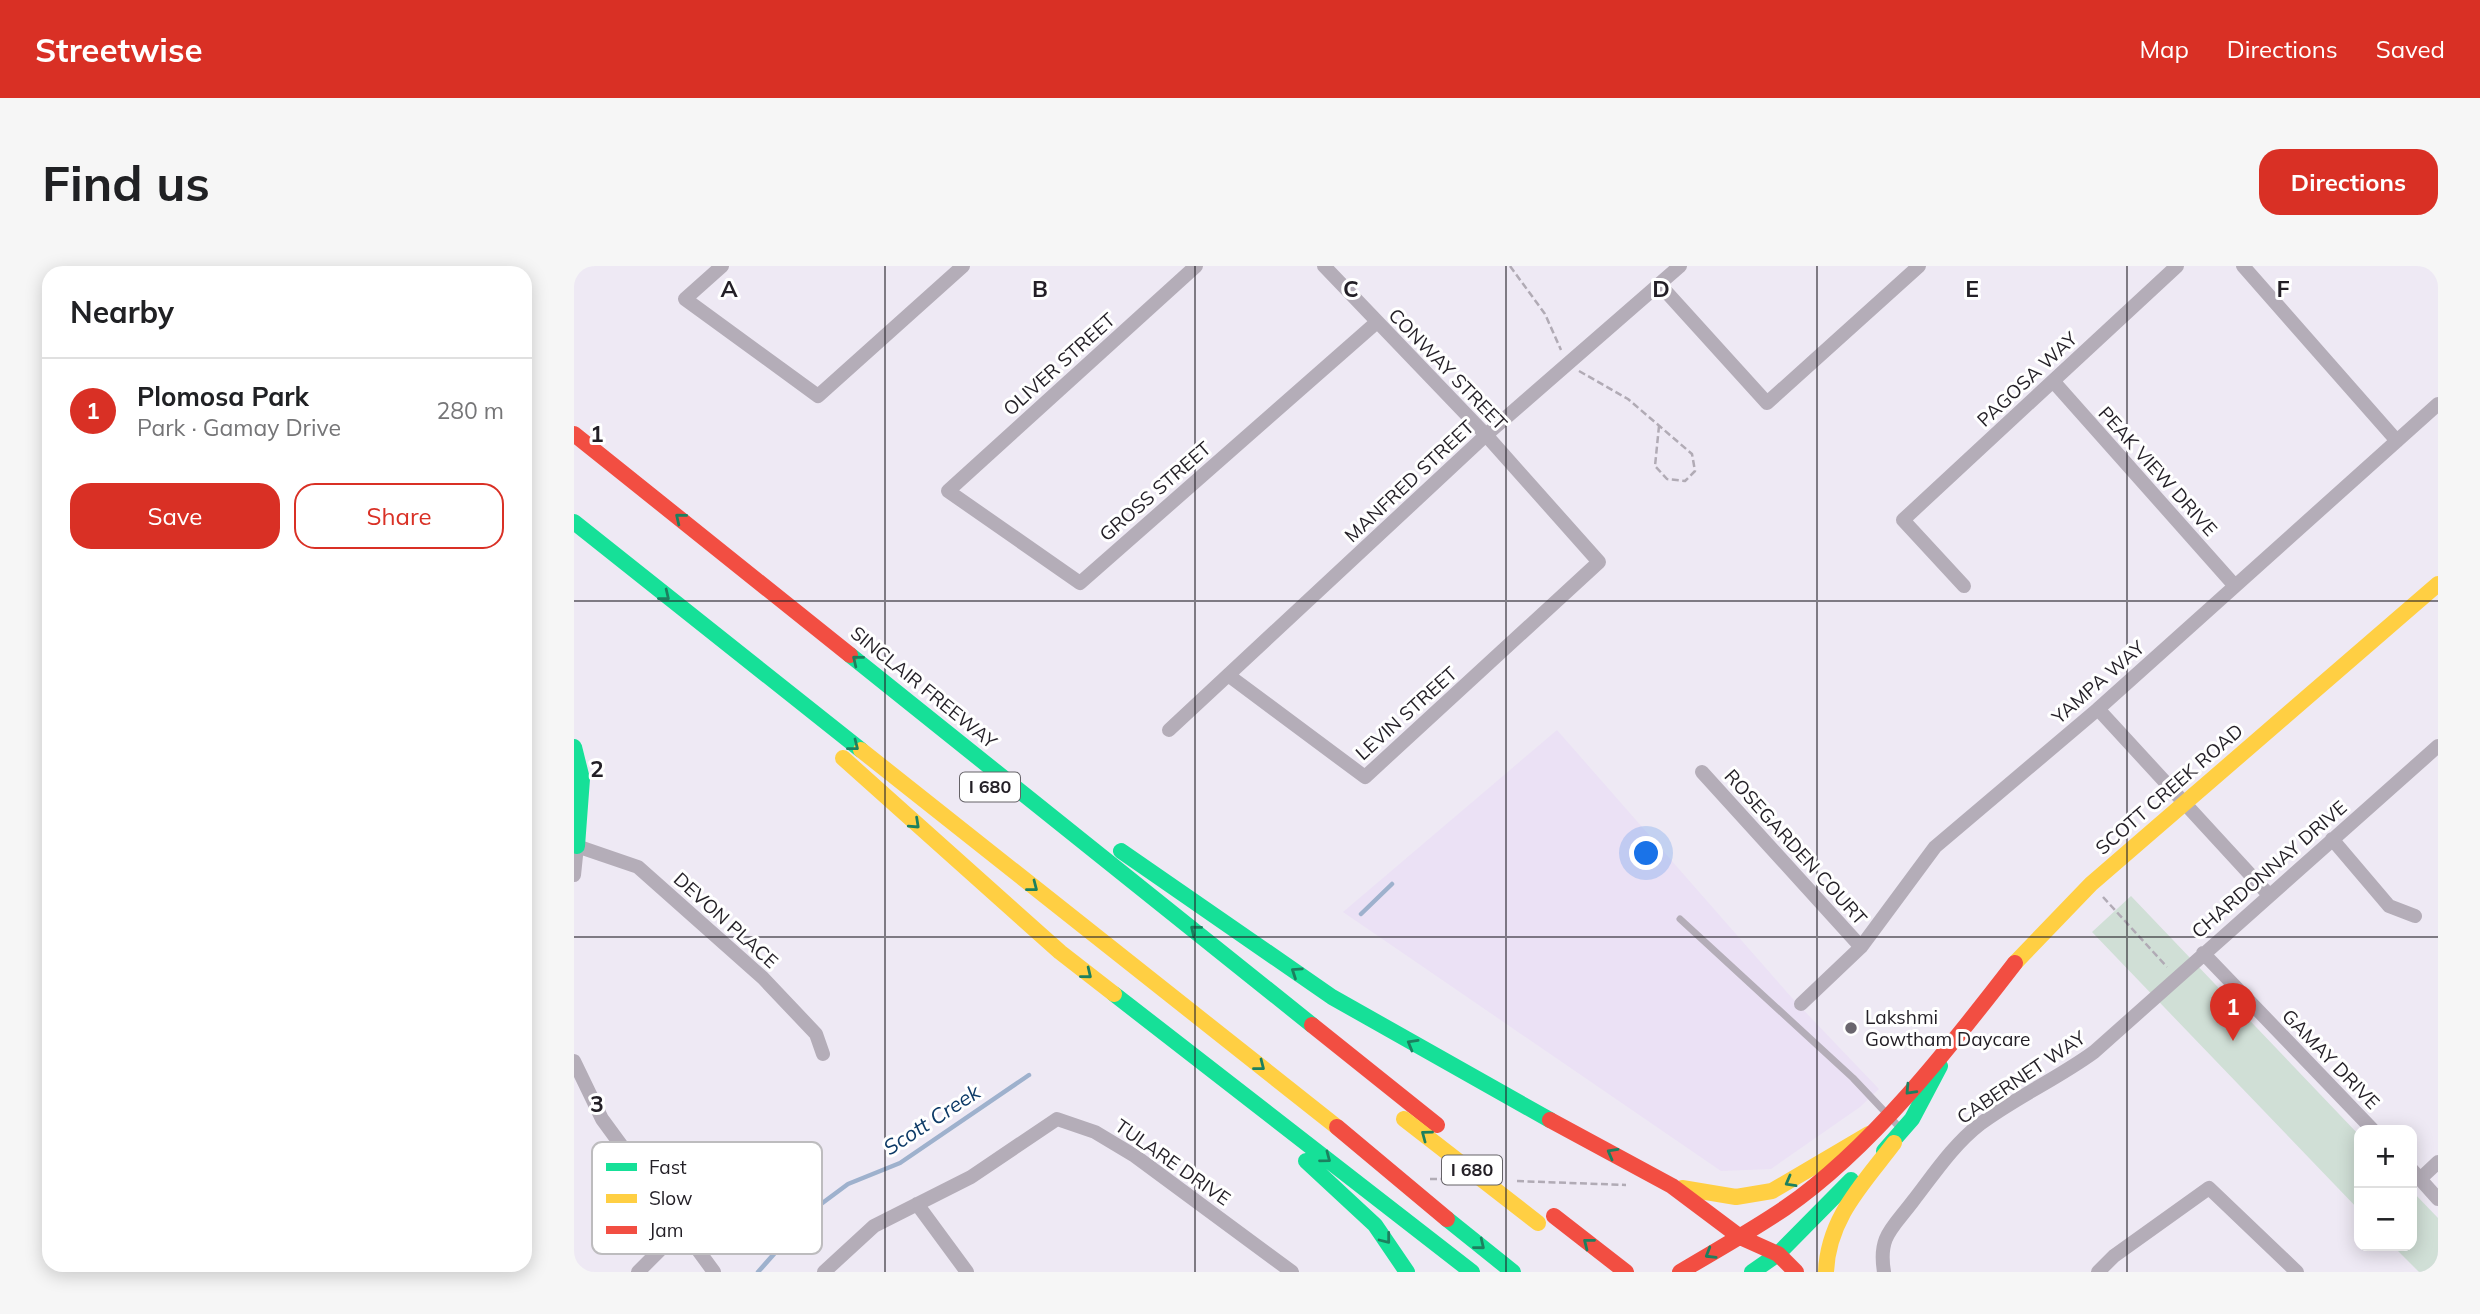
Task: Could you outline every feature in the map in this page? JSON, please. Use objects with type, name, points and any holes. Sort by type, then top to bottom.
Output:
[{"type":"main road","name":"SINCLAIR FREEWAY","points":[[574,434],[1437,1125],[1625,1271]]},
{"type":"main road","name":"I 680","points":[[574,522],[781,689],[1337,1126],[1513,1272]]},
{"type":"main road","name":"I 680","points":[[658,523],[1404,1119],[1601,1272]]},
{"type":"main road","name":"SCOTT CREEK ROAD","points":[[1680,1272],[1740,1237],[1815,1185],[1869,1134],[1950,1047],[2022,953],[2091,884],[2437,587]]},
{"type":"main road","points":[[781,689],[816,733],[974,878],[1174,1044],[1472,1272]]},
{"type":"main road","points":[[911,703],[1332,996],[1420,1049],[1672,1186],[1740,1237],[1778,1254],[1796,1272]]},
{"type":"main road","points":[[574,747],[582,779],[575,846]]},
{"type":"main road","points":[[1174,1044],[1375,1225],[1407,1272]]},
{"type":"main road","name":"SCOTT CREEK ROAD","points":[[1752,1272],[1778,1254],[1856,1175],[1899,1137],[1920,1106],[1950,1047]]},
{"type":"main road","points":[[1672,1186],[1736,1198],[1762,1194],[1787,1184],[1869,1134]]},
{"type":"main road","points":[[1826,1272],[1827,1243],[1839,1212],[1899,1137]]},
{"type":"street","points":[[722,266],[685,299],[818,396],[963,266]]},
{"type":"street","name":"OLIVER STREET","points":[[948,491],[1196,266]]},
{"type":"street","name":"CONWAY STREET","points":[[1324,266],[1486,435],[1599,562]]},
{"type":"street","name":"MANFRED STREET","points":[[1169,730],[1486,435],[1680,266]]},
{"type":"street","points":[[1660,285],[1767,403],[1919,266]]},
{"type":"street","name":"PAGOSA WAY","points":[[1964,586],[1903,520],[2177,266]]},
{"type":"street","points":[[2243,266],[2397,441]]},
{"type":"street","name":"GROSS STREET","points":[[948,491],[1080,583],[1377,322]]},
{"type":"street","name":"PEAK VIEW DRIVE","points":[[2053,381],[2235,586]]},
{"type":"street","name":"YAMPA WAY","points":[[1801,1004],[1861,947],[1935,847],[2098,709],[2438,404]]},
{"type":"street","name":"LEVIN STREET","points":[[1228,675],[1365,777],[1599,562]]},
{"type":"street","points":[[2098,709],[2269,895]]},
{"type":"street","name":"CHARDONNAY DRIVE","points":[[2128,1024],[2176,977],[2438,746]]},
{"type":"street","name":"ROSEGARDEN COURT","points":[[1702,772],[1861,947]]},
{"type":"street","points":[[2332,839],[2389,906],[2415,916]]},
{"type":"street","points":[[574,875],[575,846]]},
{"type":"street","name":"DEVON PLACE","points":[[575,846],[638,867],[763,978],[816,1034],[823,1054]]},
{"type":"street","name":"GAMAY DRIVE","points":[[2203,953],[2368,1125]]},
{"type":"street","name":"CABERNET WAY","points":[[1884,1272],[1880,1250],[1890,1231],[1954,1148],[2015,1100],[2056,1080],[2128,1024]]},
{"type":"street","points":[[574,1061],[602,1119],[619,1142]]},
{"type":"street","name":"TULARE DRIVE","points":[[917,1204],[971,1177],[1058,1119],[1096,1132],[1135,1156],[1292,1272]]},
{"type":"street","points":[[2417,1174],[2438,1162]]},
{"type":"street","points":[[2417,1176],[2438,1199]]},
{"type":"street","points":[[2098,1272],[2114,1255],[2209,1188],[2297,1272]]},
{"type":"street","points":[[824,1272],[874,1226],[917,1204],[967,1272]]},
{"type":"street","points":[[638,1272],[656,1254]]},
{"type":"street","points":[[698,1254],[709,1270]]},
{"type":"lane","points":[[1680,919],[1853,1078],[1887,1115],[1899,1137]]},
{"type":"path","points":[[1659,426],[1692,454],[1695,471],[1685,481],[1667,479],[1655,466],[1659,426]]},
{"type":"path","points":[[2091,884],[2176,977]]},
{"type":"path","points":[[1418,1178],[1458,1179]]},
{"type":"path","points":[[1511,1181],[1632,1185]]},
{"type":"shaded area","points":[[1557,730],[1792,998],[1879,1089],[1860,1107],[1771,1169],[1721,1171],[1343,912]]},
{"type":"shaded area","points":[[2131,896],[2354,1130],[2354,1205],[2092,932]]},
{"type":"shaded area","points":[[2417,1196],[2438,1218],[2438,1272],[2419,1272],[2398,1251],[2417,1251]]},
{"type":"waterway","name":"Scott Creek","points":[[1361,914],[1392,884]]},
{"type":"waterway","name":"Scott Creek","points":[[822,1203],[848,1184],[900,1163],[1029,1075]]},
{"type":"waterway","name":"Scott Creek","points":[[758,1272],[774,1254]]},
{"type":"traffic: fast","points":[[574,522],[861,750]]},
{"type":"traffic: fast","points":[[850,655],[1312,1025]]},
{"type":"traffic: fast","points":[[574,747],[582,779],[577,846]]},
{"type":"traffic: fast","points":[[1121,851],[1332,997],[1550,1120]]},
{"type":"traffic: fast","points":[[1114,994],[1472,1272]]},
{"type":"traffic: fast","points":[[1884,1151],[1912,1119],[1940,1066]]},
{"type":"traffic: fast","points":[[1306,1161],[1375,1225],[1407,1272]]},
{"type":"traffic: fast","points":[[1752,1272],[1778,1254],[1851,1180]]},
{"type":"traffic: fast","points":[[1447,1219],[1513,1272]]},
{"type":"traffic: slow","points":[[2015,963],[2091,884],[2438,584]]},
{"type":"traffic: slow","points":[[861,750],[1337,1127]]},
{"type":"traffic: slow","points":[[843,758],[1060,952],[1114,994]]},
{"type":"traffic: slow","points":[[1404,1119],[1538,1223]]},
{"type":"traffic: slow","points":[[1682,1188],[1736,1197],[1772,1191],[1869,1134]]},
{"type":"traffic: slow","points":[[1826,1272],[1828,1253],[1840,1218],[1859,1188],[1894,1143]]},
{"type":"traffic: jam","points":[[574,434],[850,655]]},
{"type":"traffic: jam","points":[[1680,1272],[1785,1208],[1848,1156],[1879,1126],[1937,1061],[2015,963]]},
{"type":"traffic: jam","points":[[1312,1025],[1437,1125]]},
{"type":"traffic: jam","points":[[1550,1120],[1672,1186],[1740,1237],[1778,1254],[1796,1272]]},
{"type":"traffic: jam","points":[[1337,1127],[1447,1219]]},
{"type":"traffic: jam","points":[[1554,1216],[1626,1272]]},
{"type":"place","name":"Lakshmi Gowtham Daycare","points":[[1851,1028]]},
{"type":"place","name":"Plomosa Park","points":[[2233,1041]]}]
